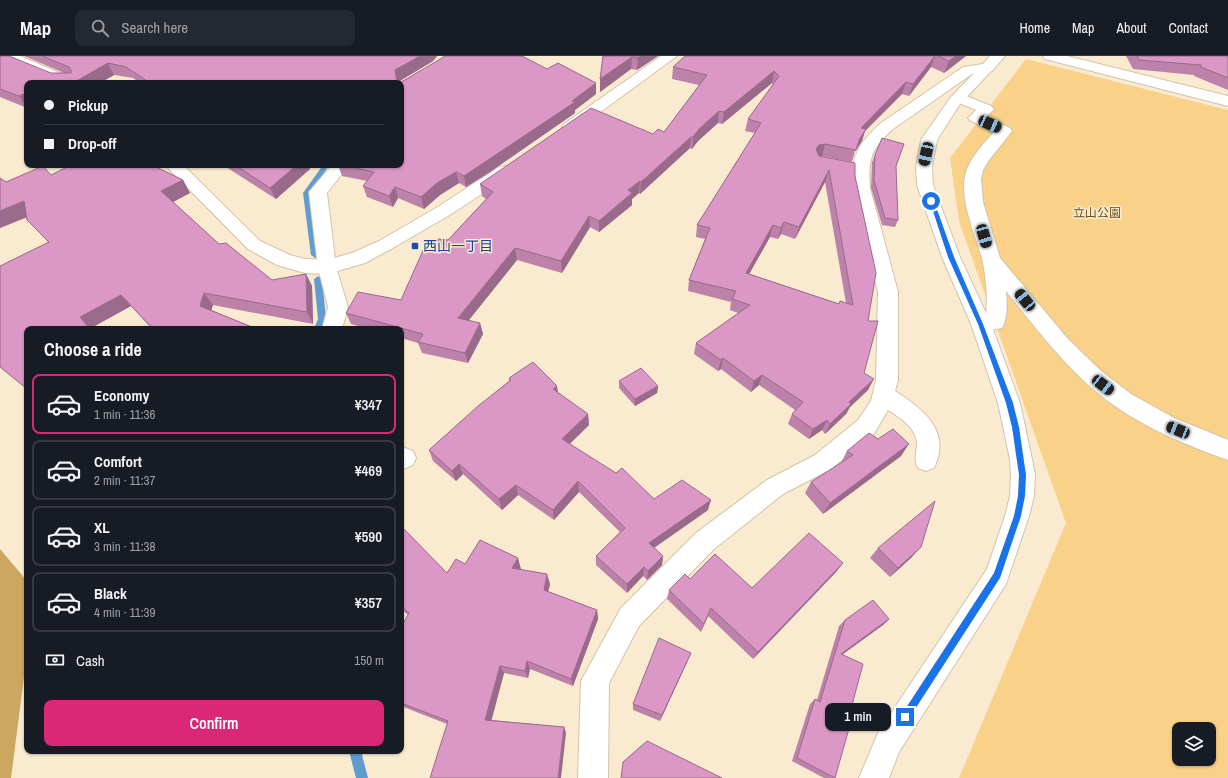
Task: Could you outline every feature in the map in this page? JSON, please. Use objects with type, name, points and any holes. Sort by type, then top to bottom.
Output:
[{"type":"street","points":[[7,56],[64,80]]},
{"type":"street","points":[[554,138],[670,56]]},
{"type":"street","points":[[1050,56],[1228,101]]},
{"type":"street","points":[[874,778],[888,743],[997,575],[1017,516],[1022,496],[1023,475],[1016,427],[1009,403],[980,324],[951,257],[925,186],[924,167],[930,140],[942,118],[992,62]]},
{"type":"street","points":[[593,778],[595,681],[630,617],[705,541],[775,487],[823,462],[866,427],[881,403],[887,380],[888,292],[861,188],[852,169],[862,158],[875,137],[887,126],[968,70],[992,62]]},
{"type":"street","points":[[959,98],[986,109],[976,118],[1004,131],[986,153],[975,170],[973,186],[977,212],[992,261],[998,306],[995,323],[980,324]]},
{"type":"street","points":[[176,168],[254,245],[269,254],[284,260],[305,266],[327,267],[358,258],[385,245],[442,212],[516,164]]},
{"type":"street","points":[[333,326],[338,307],[327,267],[318,192],[338,168]]},
{"type":"street","points":[[992,261],[1061,345],[1094,377],[1123,400],[1166,425],[1228,450]]},
{"type":"street","points":[[883,396],[906,409],[919,421],[928,440],[926,461]]},
{"type":"green space","name":"立山公園","points":[[1026,59],[1228,110],[1228,778],[959,778],[1066,523],[959,221],[950,158]]},
{"type":"shaded area","points":[[0,549],[24,577],[24,677],[11,778],[0,778]]},
{"type":"building","points":[[0,56],[9,56],[51,73],[70,73],[72,72],[69,67],[42,56],[420,56],[395,70],[397,80],[146,80],[126,67],[108,63],[78,80],[24,80],[24,94],[19,96],[0,89]]},
{"type":"building","points":[[444,56],[522,56],[547,69],[558,63],[596,83],[572,101],[575,102],[464,176],[456,172],[437,183],[421,197],[395,187],[389,196],[363,186],[374,172],[355,168],[404,168],[404,80]]},
{"type":"building","points":[[603,56],[641,56],[638,58],[632,57],[600,79]]},
{"type":"building","points":[[685,56],[935,56],[913,84],[906,82],[861,128],[866,129],[859,140],[856,150],[825,144],[819,145],[816,149],[819,156],[855,163],[855,176],[876,273],[868,321],[878,321],[864,373],[874,379],[849,402],[851,404],[830,424],[827,420],[813,429],[792,414],[803,402],[762,375],[754,381],[723,358],[721,360],[696,343],[750,305],[732,299],[736,291],[689,280],[710,228],[697,225],[761,123],[748,119],[779,76],[774,71],[724,112],[719,111],[699,129],[693,137],[691,137],[641,182],[640,181],[628,190],[632,193],[599,221],[589,216],[561,261],[515,248],[458,318],[480,323],[465,353],[418,342],[423,334],[404,329],[404,326],[394,326],[346,313],[358,292],[401,300],[425,246],[435,247],[438,239],[448,240],[493,192],[480,184],[591,108],[653,134],[658,129],[664,132],[707,75],[673,67]],"holes":[[[829,170],[853,305],[840,301],[839,304],[746,273],[773,225],[781,228],[784,222],[799,227]]]},
{"type":"building","points":[[938,56],[956,56],[949,61]]},
{"type":"building","points":[[1137,56],[1228,56],[1228,78],[1201,67],[1201,65],[1139,60]]},
{"type":"building","points":[[882,138],[904,144],[896,166],[898,220],[885,218],[874,180],[875,155]]},
{"type":"building","points":[[38,168],[45,168],[51,175],[65,168],[158,168],[183,180],[161,191],[219,244],[226,243],[272,280],[306,274],[307,312],[204,293],[200,306],[250,326],[150,326],[121,295],[80,317],[88,326],[24,326],[24,387],[0,367],[0,266],[49,242],[27,220],[24,201],[0,211],[0,178],[6,182]]},
{"type":"building","points":[[240,168],[293,168],[270,188]]},
{"type":"building","points":[[533,362],[557,386],[553,389],[588,414],[562,439],[616,473],[622,468],[654,499],[682,480],[711,500],[649,543],[663,556],[648,571],[644,567],[627,584],[596,556],[625,528],[578,481],[553,510],[516,485],[499,499],[459,464],[452,471],[429,450],[478,406],[511,380],[509,378]]},
{"type":"building","points":[[641,368],[658,386],[635,399],[619,381]]},
{"type":"building","points":[[893,429],[909,444],[830,503],[811,482],[853,455],[847,451],[869,433],[878,439]]},
{"type":"building","points":[[935,501],[921,547],[898,568],[878,548]]},
{"type":"building","points":[[404,529],[447,573],[456,559],[465,564],[480,540],[518,558],[512,568],[547,574],[544,590],[597,610],[571,679],[527,661],[525,671],[500,666],[485,720],[564,727],[558,778],[430,778],[448,721],[404,704],[404,622],[409,613],[404,609]]},
{"type":"building","points":[[809,533],[843,563],[758,652],[711,608],[704,624],[669,590],[685,574],[690,579],[715,554],[752,588]]},
{"type":"building","points":[[873,600],[889,619],[841,654],[863,664],[849,716],[852,718],[835,778],[797,758],[815,699],[820,702],[845,620]]},
{"type":"building","points":[[659,638],[691,653],[662,715],[633,704]]},
{"type":"building","points":[[647,741],[722,778],[621,778],[623,762]]},
{"type":"waterway","points":[[315,255],[307,193],[324,168]]},
{"type":"waterway","points":[[318,279],[322,319],[319,326]]},
{"type":"waterway","points":[[356,754],[362,778]]},
{"type":"place","name":"西山一丁目","points":[[415,246]]},
{"type":"route","points":[[905,717],[997,575],[1017,516],[1022,496],[1023,475],[1021,459],[1016,427],[1009,403],[980,324],[951,257],[931,201]]}]
